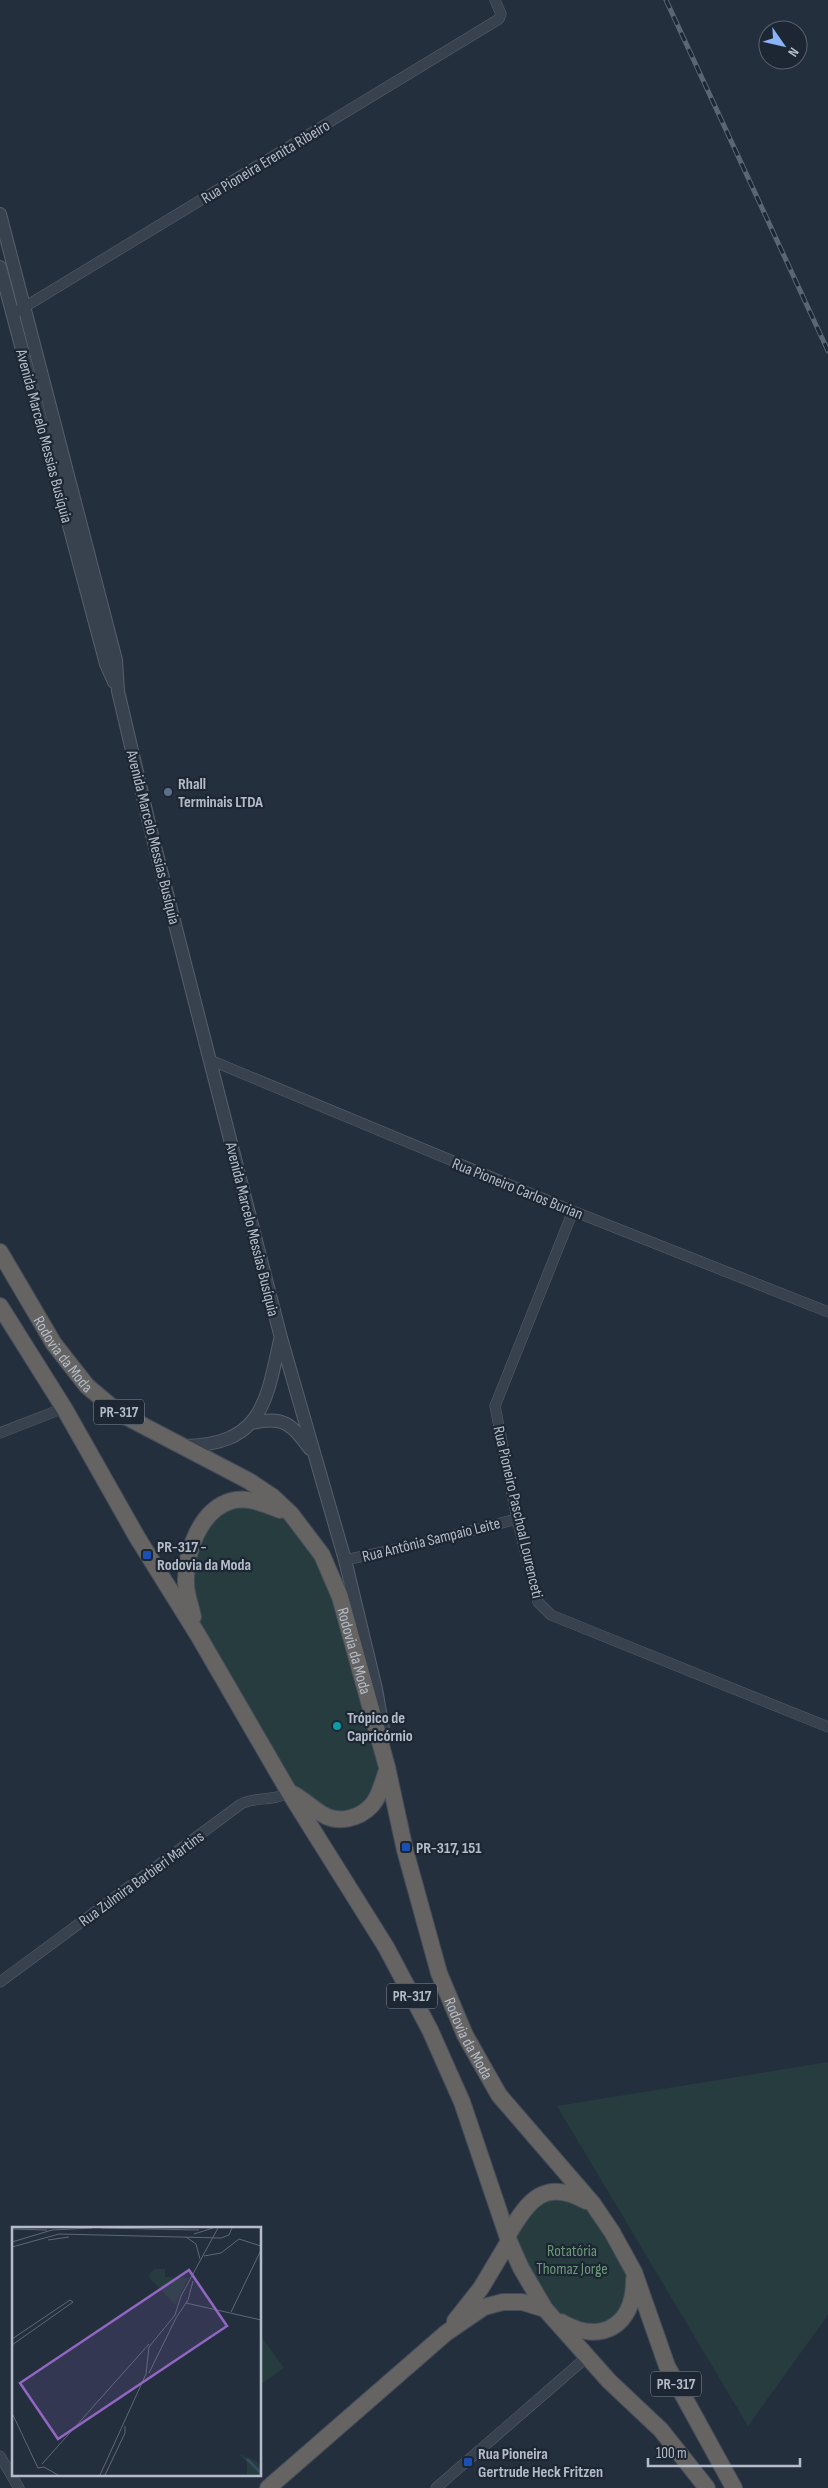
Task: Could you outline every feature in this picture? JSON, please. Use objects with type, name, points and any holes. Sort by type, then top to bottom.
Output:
[{"type":"highway","name":"Rodovia da Moda","points":[[0,1252],[54,1344],[87,1386],[119,1413],[185,1446],[249,1481],[273,1497],[291,1514],[322,1555],[340,1597],[387,1767],[420,1906],[439,1973],[465,2036],[499,2095],[593,2204]]},
{"type":"highway","name":"Rodovia da Moda","points":[[0,1306],[64,1408],[137,1537],[198,1635],[289,1792],[386,1947],[430,2030],[462,2102],[509,2238]]},
{"type":"highway","points":[[198,1635],[186,1583],[191,1547],[204,1521],[217,1507],[232,1500],[263,1503],[291,1514]]},
{"type":"highway","points":[[289,1792],[323,1814],[337,1819],[349,1819],[372,1805],[380,1790],[387,1767]]},
{"type":"highway","points":[[446,2333],[480,2288],[526,2205],[542,2194],[557,2192],[571,2193],[593,2204]]},
{"type":"highway","name":"PR-317","points":[[593,2204],[612,2232],[634,2272],[667,2366],[734,2488]]},
{"type":"highway","name":"PR-317","points":[[509,2238],[521,2268],[550,2314],[609,2381],[661,2430],[707,2488]]},
{"type":"highway","points":[[268,2488],[446,2333],[484,2307],[502,2302],[522,2302],[550,2314],[571,2328],[591,2333],[606,2330],[620,2322],[629,2311],[634,2295],[634,2272]]},
{"type":"street","name":"Rua Pioneira Erenita Ribeiro","points":[[13,314],[499,19],[501,14],[495,0]]},
{"type":"street","name":"Avenida Marcelo Messias Busíquia","points":[[0,214],[24,306],[106,664],[118,691],[149,823],[281,1338],[345,1560],[384,1725],[387,1767]]},
{"type":"street","name":"Avenida Marcelo Messias Busíquia","points":[[0,267],[77,539]]},
{"type":"street","name":"Rua Pioneiro Carlos Burian","points":[[210,1060],[573,1211],[828,1312]]},
{"type":"street","name":"Rua Pioneiro Paschoal Lourenceti","points":[[573,1211],[496,1406],[517,1518],[538,1602],[551,1615],[828,1727]]},
{"type":"street","points":[[252,1423],[267,1396],[281,1338]]},
{"type":"street","points":[[0,1433],[64,1408]]},
{"type":"street","points":[[185,1446],[208,1445],[225,1440],[252,1423],[269,1420],[283,1421],[294,1427],[314,1455]]},
{"type":"street","name":"Rua Antônia Sampaio Leite","points":[[345,1560],[407,1547],[517,1518]]},
{"type":"street","name":"Rua Zulmira Barbieri Martins","points":[[0,1982],[241,1804],[249,1800],[271,1799],[289,1792]]},
{"type":"street","points":[[436,2488],[588,2356]]},
{"type":"street","points":[[0,2456],[19,2488]]},
{"type":"green space","points":[[232,1501],[291,1514],[322,1555],[387,1767],[380,1790],[349,1819],[289,1792],[198,1635],[191,1547]]},
{"type":"green space","points":[[828,2062],[828,2315],[748,2426],[557,2106]]},
{"type":"green space","name":"Rotatória Thomaz Jorge","points":[[571,2193],[612,2232],[634,2295],[606,2331],[554,2319],[509,2241],[526,2205]]},
{"type":"green space","points":[[261,2336],[284,2368],[261,2384]]},
{"type":"railway","points":[[666,0],[828,351]]},
{"type":"place","name":"Rhall Terminais LTDA","points":[[168,792]]},
{"type":"place","name":"PR-317 - Rodovia da Moda","points":[[147,1555]]},
{"type":"place","name":"Trópico de Capricórnio","points":[[337,1726]]},
{"type":"place","name":"PR-317, 151","points":[[406,1847]]},
{"type":"place","name":"Rua Pioneira Gertrude Heck Fritzen","points":[[468,2462]]}]
